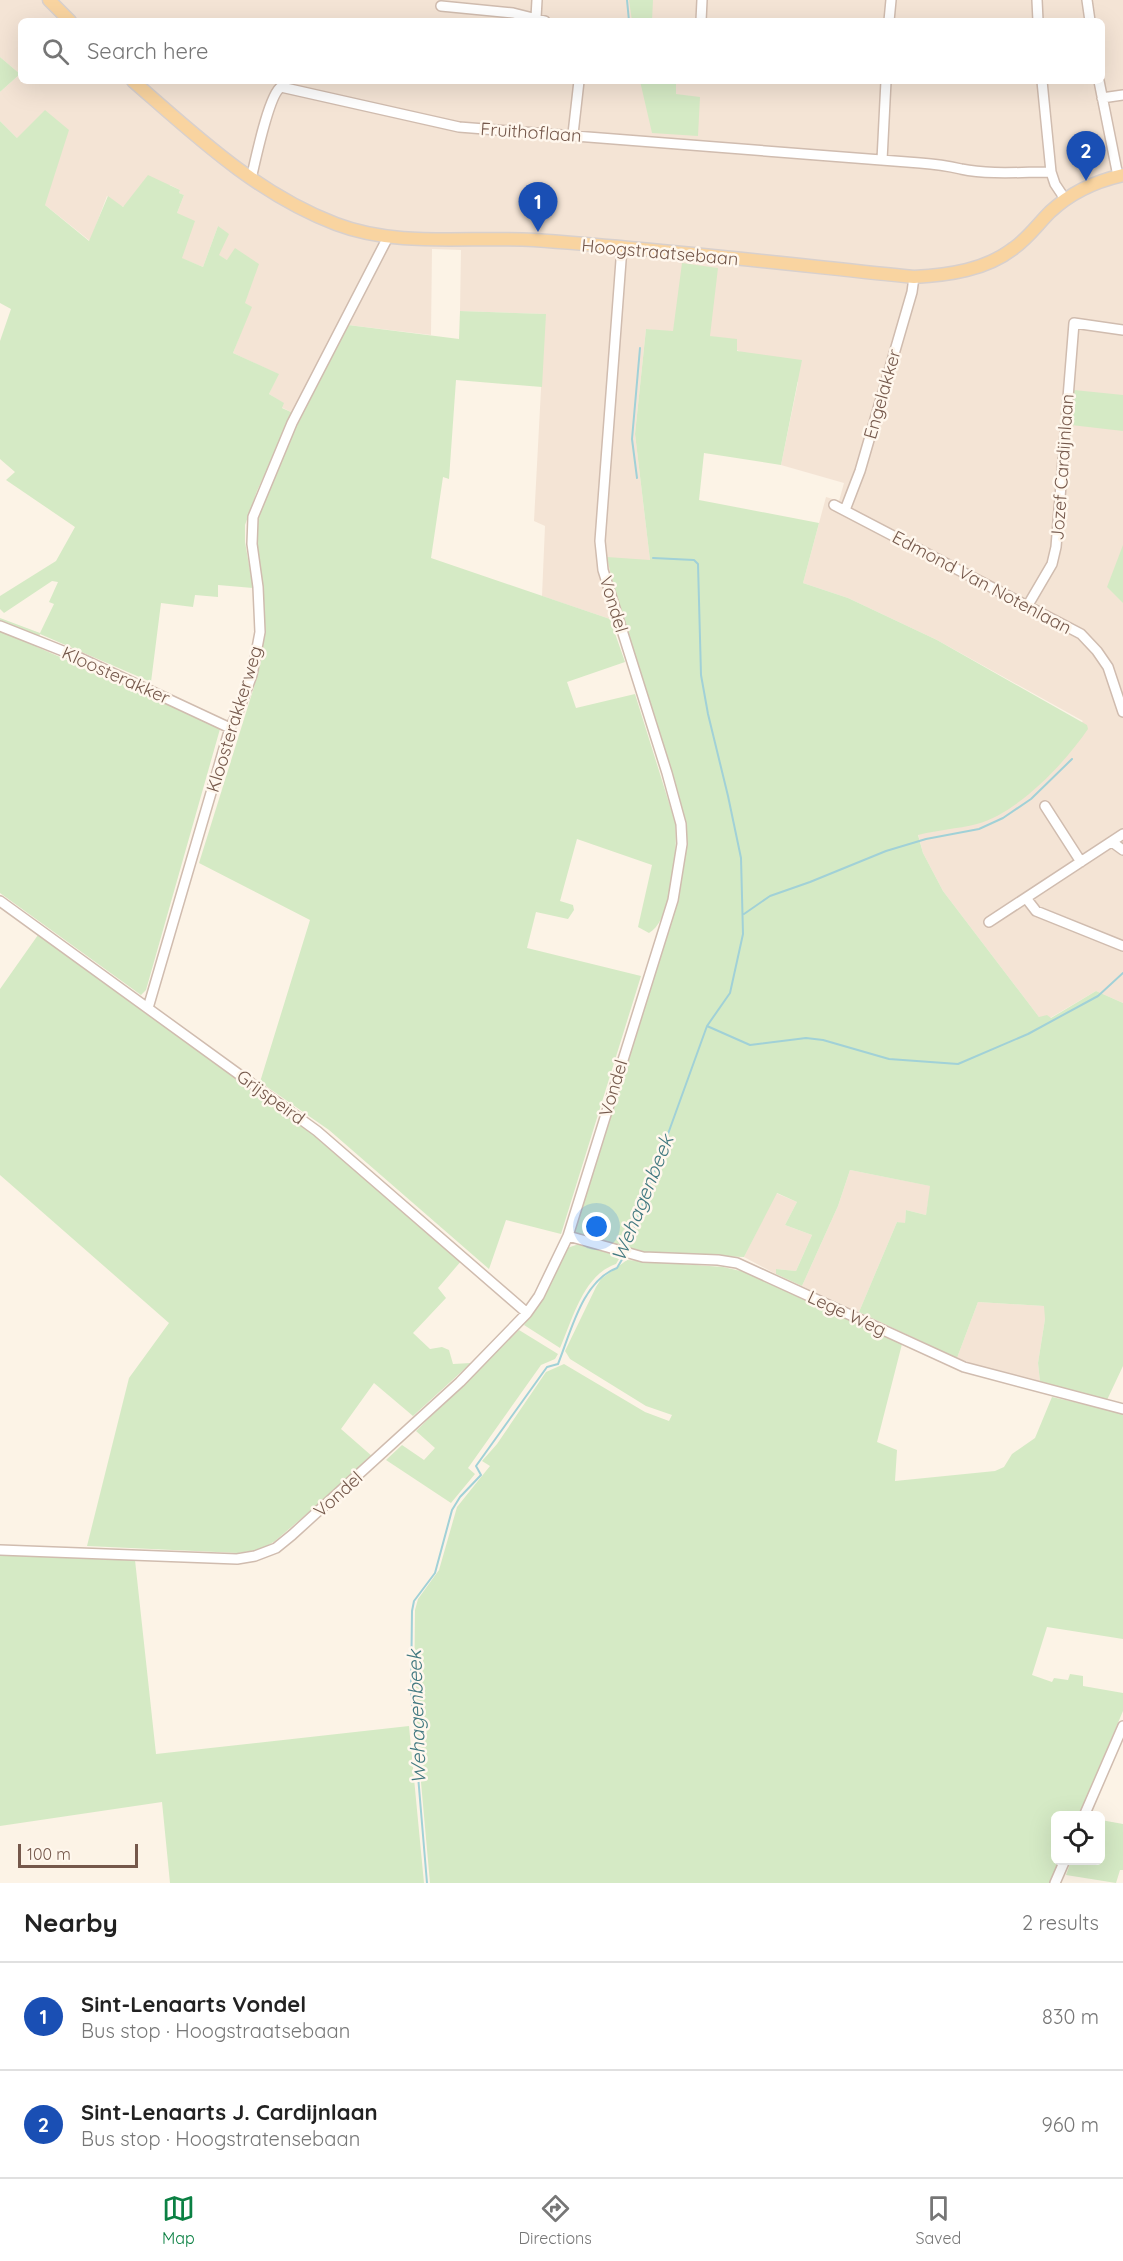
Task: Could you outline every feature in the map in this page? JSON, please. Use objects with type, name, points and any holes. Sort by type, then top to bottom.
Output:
[{"type":"main road","points":[[49,0],[67,18]]},
{"type":"main road","name":"Hoogstraatsebaan","points":[[136,84],[218,155],[251,179],[302,210],[363,233],[388,237],[531,240],[914,277],[944,275],[966,270],[1001,256],[1024,240],[1065,199],[1079,190],[1121,176]]},
{"type":"street","points":[[537,0],[540,18]]},
{"type":"street","points":[[701,18],[702,0]]},
{"type":"street","points":[[890,18],[891,0]]},
{"type":"street","points":[[1037,0],[1038,18]]},
{"type":"street","points":[[1087,0],[1090,18]]},
{"type":"street","points":[[441,6],[513,13],[536,18]]},
{"type":"street","points":[[573,134],[579,84]]},
{"type":"street","points":[[882,160],[886,84]]},
{"type":"street","points":[[1042,84],[1051,172],[1055,184],[1065,199]]},
{"type":"street","points":[[1100,84],[1121,176]]},
{"type":"street","name":"Fruithoflaan","points":[[251,179],[269,110],[275,92],[281,87],[450,125],[499,131],[573,134],[954,166],[958,169],[1051,172]]},
{"type":"street","points":[[1102,98],[1123,95]]},
{"type":"street","name":"Kloosterakkerweg","points":[[148,1008],[231,728],[252,675],[260,632],[258,587],[252,543],[253,517],[292,423],[388,237]]},
{"type":"street","name":"Vondel","points":[[0,1550],[237,1558],[255,1557],[276,1548],[428,1412],[527,1313],[539,1296],[568,1236],[673,900],[682,844],[681,824],[667,773],[603,570],[600,541],[622,247]]},
{"type":"street","name":"Engelakker","points":[[845,510],[863,460],[912,292],[914,277]]},
{"type":"street","name":"Jozef Cardijnlaan","points":[[1028,605],[1052,564],[1056,547],[1074,323],[1123,330]]},
{"type":"street","name":"Edmond Van Notenlaan","points":[[834,505],[1081,634],[1108,667],[1123,712]]},
{"type":"street","name":"Kloosterakker","points":[[0,626],[78,657],[231,728]]},
{"type":"street","points":[[1045,806],[1081,862]]},
{"type":"street","points":[[989,922],[1123,834]]},
{"type":"street","points":[[1112,842],[1123,850]]},
{"type":"street","points":[[1026,898],[1036,910],[1123,946]]},
{"type":"street","name":"Grijspeird","points":[[0,901],[317,1131],[527,1313]]},
{"type":"street","name":"Lege Weg","points":[[568,1236],[643,1257],[737,1263],[964,1367],[1123,1409]]},
{"type":"street","points":[[1086,1811],[1123,1726]]},
{"type":"street","points":[[1055,1883],[1063,1865]]},
{"type":"shaded area","points":[[0,0],[1123,0],[1123,1003],[1096,991],[1050,1018],[1039,1017],[943,891],[923,853],[918,834],[979,823],[1003,812],[1083,721],[937,640],[848,598],[803,583],[826,497],[839,501],[844,483],[781,465],[798,382],[710,336],[646,329],[635,434],[650,560],[622,617],[610,619],[542,596],[545,526],[534,521],[545,314],[460,311],[461,250],[432,249],[431,335],[348,325],[339,321],[293,413],[281,407],[283,403],[269,394],[278,374],[233,353],[251,307],[244,303],[227,260],[218,255],[218,226],[203,267],[181,258],[177,213],[184,195],[170,185],[122,207],[107,196],[90,241],[45,205],[17,138],[0,121],[0,92],[18,76],[18,84],[1105,84],[1105,18],[18,18],[18,72],[0,57]]},
{"type":"shaded area","points":[[850,1170],[931,1186],[926,1215],[906,1210],[905,1224],[897,1222],[859,1312],[802,1286],[838,1206]]},
{"type":"shaded area","points":[[776,1193],[797,1202],[785,1225],[812,1235],[796,1271],[776,1269],[776,1274],[744,1257]]},
{"type":"shaded area","points":[[978,1302],[1045,1306],[1038,1363],[1040,1382],[999,1373],[957,1358]]},
{"type":"green space","points":[[629,0],[653,0],[652,18],[632,18]]},
{"type":"green space","points":[[0,57],[18,72],[18,76],[0,92]]},
{"type":"green space","points":[[641,84],[676,84],[676,94],[700,97],[698,136],[652,133]]},
{"type":"green space","points":[[45,110],[69,130],[45,205],[89,241],[108,196],[123,207],[148,175],[180,190],[179,193],[184,195],[177,213],[195,221],[182,258],[203,267],[218,226],[229,234],[219,255],[227,260],[235,248],[259,264],[245,303],[252,307],[233,353],[279,374],[269,394],[284,403],[282,408],[293,413],[257,491],[245,525],[245,542],[253,588],[218,585],[218,597],[195,595],[193,607],[161,603],[151,682],[40,634],[37,647],[215,724],[220,729],[146,990],[141,995],[0,893],[0,618],[40,633],[54,604],[49,602],[58,582],[52,581],[4,613],[0,609],[0,596],[56,561],[75,527],[6,480],[15,472],[0,459],[0,341],[11,309],[0,303],[0,121],[17,138]]},
{"type":"green space","points":[[682,263],[718,268],[710,336],[737,339],[737,351],[802,360],[781,465],[704,453],[699,500],[819,523],[803,583],[848,598],[937,640],[1087,725],[1088,729],[1078,743],[1053,771],[1009,809],[977,824],[918,835],[923,853],[943,891],[1039,1017],[1047,1015],[1051,1018],[1096,991],[1123,1003],[1123,1366],[1107,1400],[1040,1382],[1038,1363],[1045,1319],[1044,1306],[978,1302],[957,1358],[859,1312],[897,1222],[905,1223],[906,1210],[926,1215],[930,1186],[850,1170],[838,1206],[802,1286],[776,1274],[776,1269],[796,1271],[812,1235],[785,1225],[797,1202],[777,1193],[744,1257],[658,1254],[629,1250],[573,1233],[670,927],[687,842],[683,815],[615,593],[607,557],[650,560],[635,434],[646,329],[673,331]]},
{"type":"green space","points":[[460,311],[546,314],[542,387],[456,380],[449,479],[443,477],[431,558],[610,619],[625,662],[567,682],[576,708],[635,694],[675,822],[676,834],[669,899],[657,926],[649,933],[638,927],[652,865],[577,839],[560,901],[573,905],[574,910],[568,919],[536,912],[527,948],[641,976],[561,1234],[506,1220],[489,1269],[329,1130],[260,1082],[310,920],[199,863],[254,687],[265,635],[264,604],[254,535],[264,497],[288,444],[348,325],[459,339]]},
{"type":"green space","points":[[1074,390],[1123,395],[1123,431],[1071,425]]},
{"type":"green space","points":[[1123,545],[1123,603],[1107,587]]},
{"type":"green space","points":[[38,935],[311,1133],[462,1260],[438,1288],[446,1298],[413,1333],[430,1349],[442,1347],[449,1350],[453,1364],[471,1363],[413,1416],[374,1383],[341,1429],[373,1457],[275,1541],[262,1549],[238,1553],[87,1546],[129,1378],[169,1323],[0,1175],[0,989]]},
{"type":"green space","points":[[579,1244],[611,1254],[619,1259],[616,1264],[595,1278],[587,1288],[560,1348],[524,1325],[537,1307],[567,1248]]},
{"type":"green space","points":[[627,1260],[723,1267],[745,1272],[902,1344],[877,1442],[897,1450],[895,1481],[995,1471],[1004,1467],[1012,1454],[1035,1438],[1052,1397],[1123,1413],[1123,1639],[1047,1627],[1032,1675],[1052,1682],[1054,1678],[1068,1680],[1070,1674],[1083,1676],[1083,1686],[1123,1693],[1123,1711],[1081,1811],[1051,1811],[1051,1865],[1058,1865],[1051,1883],[430,1883],[414,1704],[415,1610],[418,1599],[439,1570],[457,1507],[490,1466],[482,1461],[497,1444],[546,1372],[564,1364],[645,1412],[669,1421],[672,1415],[646,1406],[570,1359],[565,1351],[601,1279]]},
{"type":"green space","points":[[519,1330],[558,1354],[555,1359],[541,1365],[468,1468],[475,1474],[451,1503],[386,1460],[402,1445],[424,1460],[435,1448],[416,1431]]},
{"type":"green space","points":[[0,1555],[135,1560],[156,1754],[409,1726],[424,1883],[170,1883],[162,1802],[0,1826]]},
{"type":"green space","points":[[1105,1821],[1123,1824],[1123,1870],[1120,1870],[1116,1883],[1066,1875],[1070,1865],[1105,1865]]},
{"type":"waterway","points":[[627,0],[629,18]]},
{"type":"waterway","points":[[637,478],[632,439],[640,348]]},
{"type":"waterway","points":[[626,1250],[707,1026],[730,993],[743,934],[741,858],[701,675],[698,564],[694,560],[653,558]]},
{"type":"waterway","points":[[744,914],[770,896],[886,851],[926,839],[979,829],[1003,818],[1031,799],[1072,759]]},
{"type":"waterway","points":[[707,1026],[750,1045],[806,1038],[823,1040],[889,1059],[958,1064],[1028,1034],[1098,996],[1123,973]]},
{"type":"waterway","name":"Wehagenbeek","points":[[427,1883],[411,1692],[414,1601],[435,1573],[452,1510],[460,1497],[481,1475],[476,1466],[547,1367],[558,1364],[586,1296],[595,1284],[617,1268],[624,1256]]},
{"type":"place","name":"Sint-Lenaarts J. Cardijnlaan","points":[[1086,181]]},
{"type":"place","name":"Sint-Lenaarts Vondel","points":[[538,232]]}]
